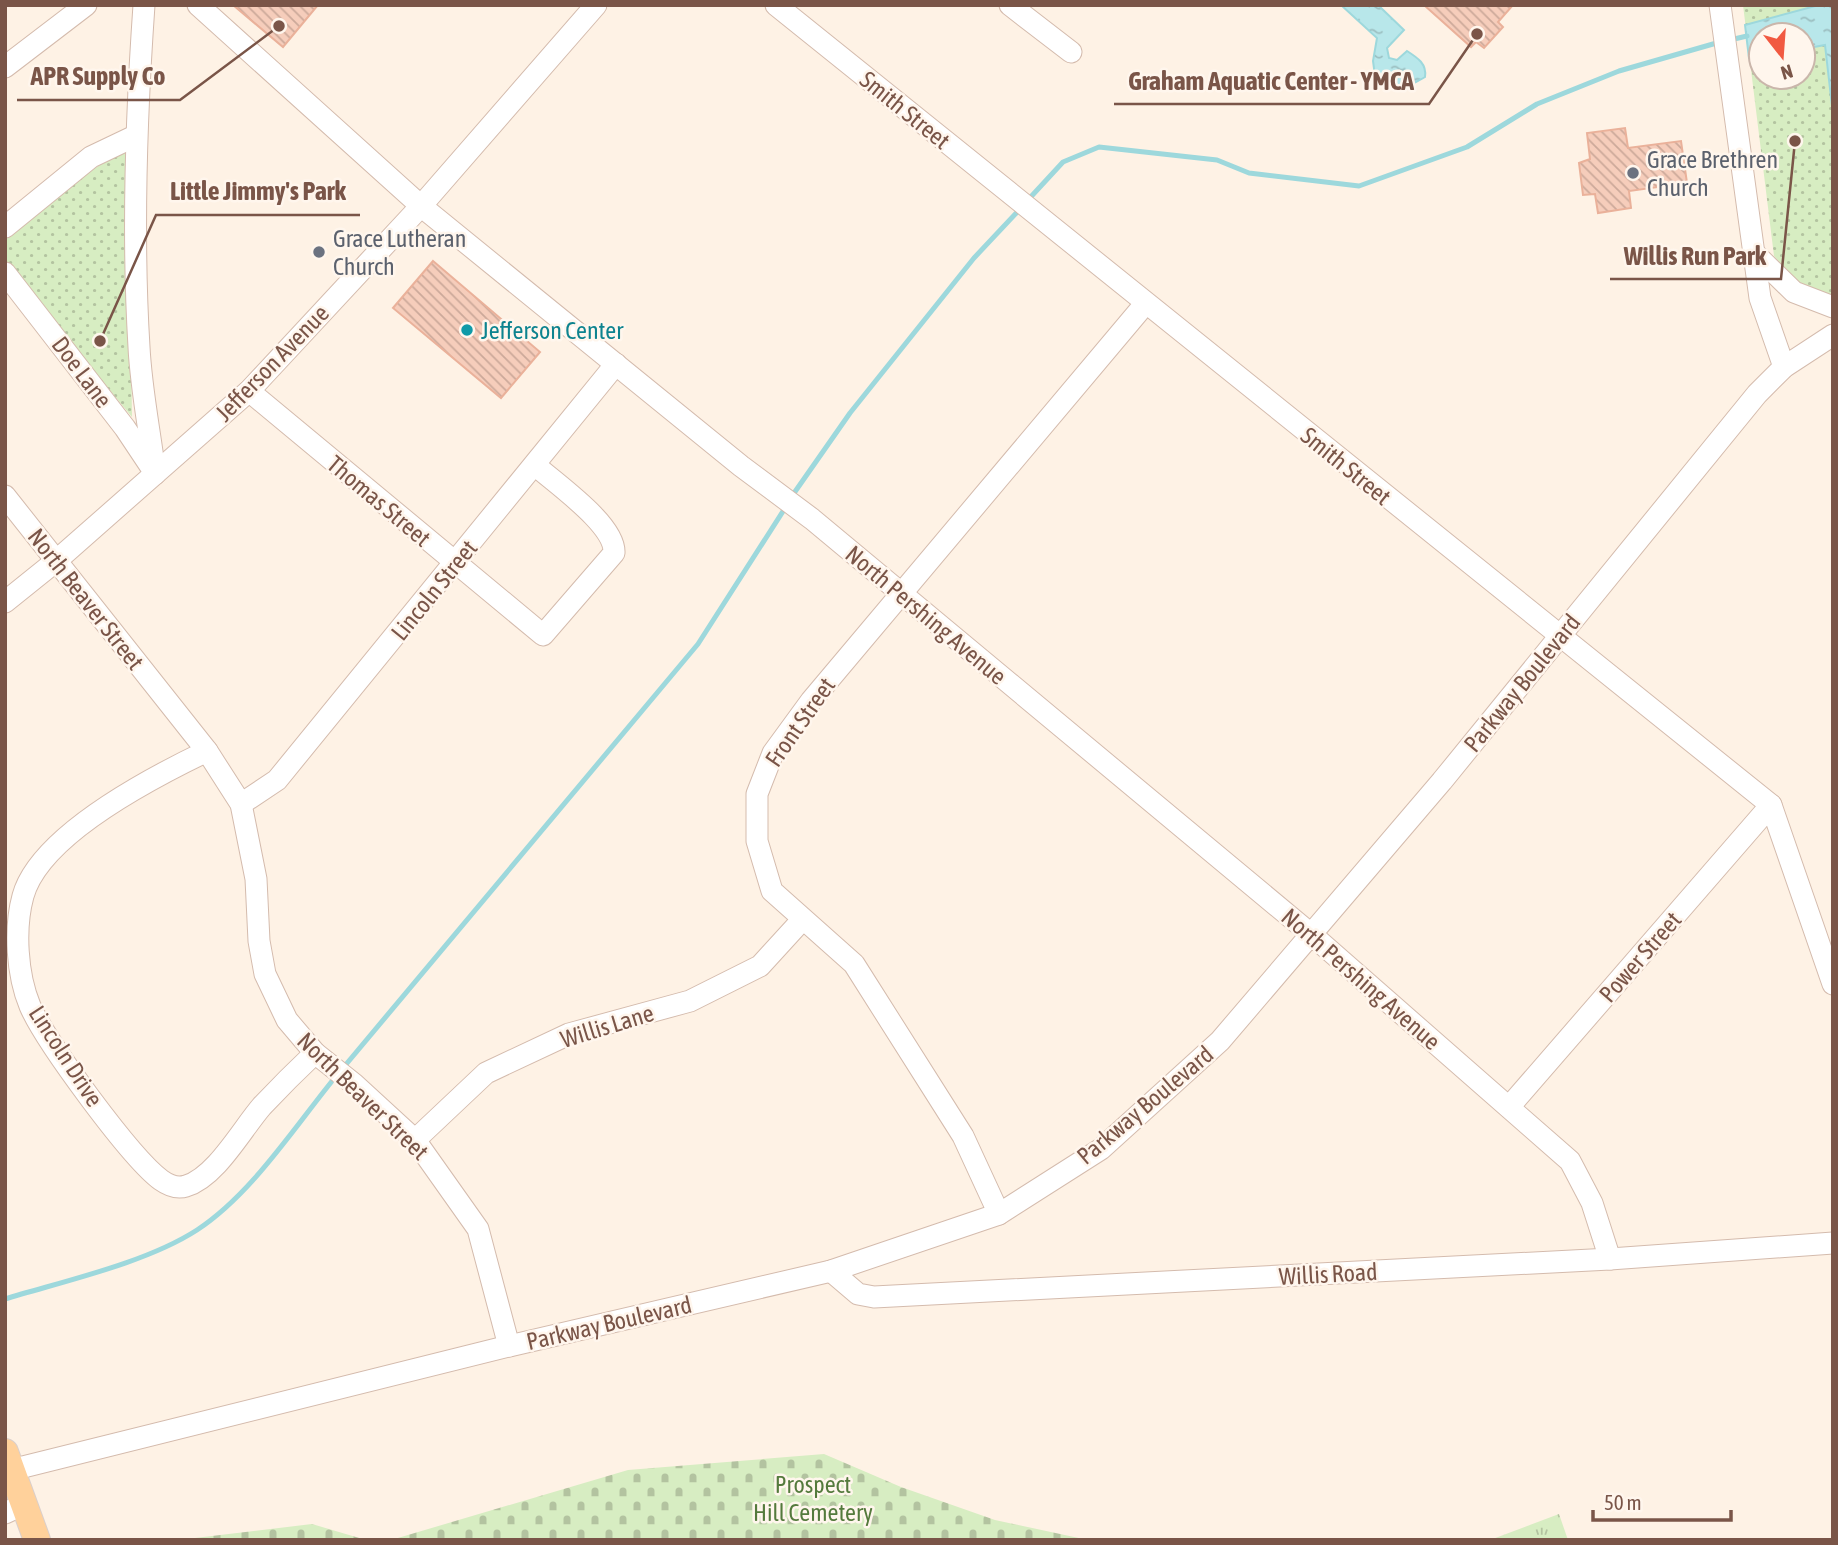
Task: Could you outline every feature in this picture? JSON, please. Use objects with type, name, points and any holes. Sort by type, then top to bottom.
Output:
[{"type":"main road","points":[[8,1461],[14,1509],[37,1540]]},
{"type":"street","points":[[5,67],[86,5]]},
{"type":"street","points":[[144,5],[135,136],[139,350],[155,474]]},
{"type":"street","name":"North Pershing Avenue","points":[[198,5],[421,206],[741,466],[812,519],[1312,935],[1570,1161],[1592,1203],[1610,1259]]},
{"type":"street","name":"Jefferson Avenue","points":[[5,601],[56,561],[249,391],[421,206],[596,5]]},
{"type":"street","name":"Smith Street","points":[[776,5],[1771,805]]},
{"type":"street","points":[[1010,5],[1071,52]]},
{"type":"street","points":[[1721,11],[1760,298],[1784,367]]},
{"type":"street","points":[[5,227],[91,158],[135,136]]},
{"type":"street","points":[[1753,252],[1794,292],[1833,307]]},
{"type":"street","name":"Doe Lane","points":[[5,273],[125,428],[155,474]]},
{"type":"street","name":"Front Street","points":[[999,1214],[964,1136],[853,964],[772,891],[757,841],[757,794],[773,753],[811,701],[1145,304]]},
{"type":"street","name":"Parkway Boulevard","points":[[8,1461],[831,1271],[999,1214],[1101,1149],[1220,1041],[1312,935],[1559,637],[1708,451],[1784,367],[1833,335]]},
{"type":"street","name":"Lincoln Street","points":[[241,804],[277,780],[455,565],[616,364]]},
{"type":"street","name":"Thomas Street","points":[[249,391],[455,565],[543,635],[614,553],[615,543],[604,526],[535,465]]},
{"type":"street","name":"North Beaver Street","points":[[5,496],[207,751],[241,804],[256,879],[259,941],[265,974],[287,1020],[314,1053],[354,1084],[415,1140],[478,1229],[509,1346]]},
{"type":"street","name":"Lincoln Drive","points":[[207,751],[144,782],[89,820],[48,854],[23,895],[19,928],[21,976],[30,1006],[69,1068],[121,1135],[158,1178],[168,1184],[184,1186],[207,1171],[233,1146],[260,1109],[314,1053]]},
{"type":"street","points":[[1771,805],[1833,984]]},
{"type":"street","name":"Power Street","points":[[1509,1107],[1771,805]]},
{"type":"street","name":"Willis Lane","points":[[415,1140],[486,1073],[569,1034],[690,1002],[760,965],[802,920]]},
{"type":"street","name":"Willis Road","points":[[831,1271],[858,1294],[874,1297],[1610,1259],[1833,1244]]},
{"type":"green space","points":[[1743,5],[1833,5],[1833,297],[1806,293],[1774,256],[1754,91],[1817,91],[1817,21],[1747,21],[1747,37]]},
{"type":"green space","points":[[128,147],[132,417],[5,265],[5,226]]},
{"type":"green space","name":"Prospect Hill Cemetery","points":[[824,1454],[901,1487],[995,1520],[1088,1540],[391,1540],[628,1470]]},
{"type":"green space","points":[[1559,1514],[1568,1540],[1490,1540]]},
{"type":"green space","points":[[312,1524],[366,1540],[178,1540]]},
{"type":"water","points":[[1341,5],[1378,5],[1404,30],[1387,48],[1389,58],[1397,60],[1407,51],[1423,65],[1425,77],[1399,89],[1389,86],[1375,76],[1373,61],[1377,38]]},
{"type":"water","points":[[1819,5],[1833,5],[1833,115],[1825,45],[1817,46],[1817,21],[1760,21]]},
{"type":"building","points":[[233,5],[318,5],[283,47]]},
{"type":"building","points":[[1424,5],[1513,5],[1498,22],[1503,27],[1484,48],[1476,42],[1471,47]]},
{"type":"building","name":"Grace Brethren Church","points":[[1625,128],[1628,148],[1681,141],[1687,183],[1629,191],[1631,208],[1598,213],[1595,194],[1583,195],[1579,163],[1590,159],[1587,133]]},
{"type":"building","name":"Jefferson Center","points":[[433,261],[540,352],[501,398],[393,308]]},
{"type":"waterway","points":[[1730,40],[1747,36]]},
{"type":"waterway","points":[[1027,201],[1063,162],[1099,147],[1217,160],[1249,173],[1359,186],[1467,147],[1537,104],[1619,71],[1720,42]]},
{"type":"waterway","points":[[792,496],[850,413],[974,258],[1021,208]]},
{"type":"waterway","points":[[343,1068],[698,644],[787,505]]},
{"type":"waterway","points":[[5,1299],[129,1262],[177,1242],[197,1230],[217,1215],[254,1179],[337,1075]]},
{"type":"place","name":"APR Supply Co","points":[[279,26]]},
{"type":"place","name":"Graham Aquatic Center - YMCA","points":[[1477,34]]},
{"type":"place","name":"Willis Run Park","points":[[1795,141]]},
{"type":"place","name":"Grace Brethren Church","points":[[1633,173]]},
{"type":"place","name":"Grace Lutheran Church","points":[[319,252]]},
{"type":"place","name":"Jefferson Center","points":[[467,330]]},
{"type":"place","name":"Little Jimmy's Park","points":[[100,341]]}]
